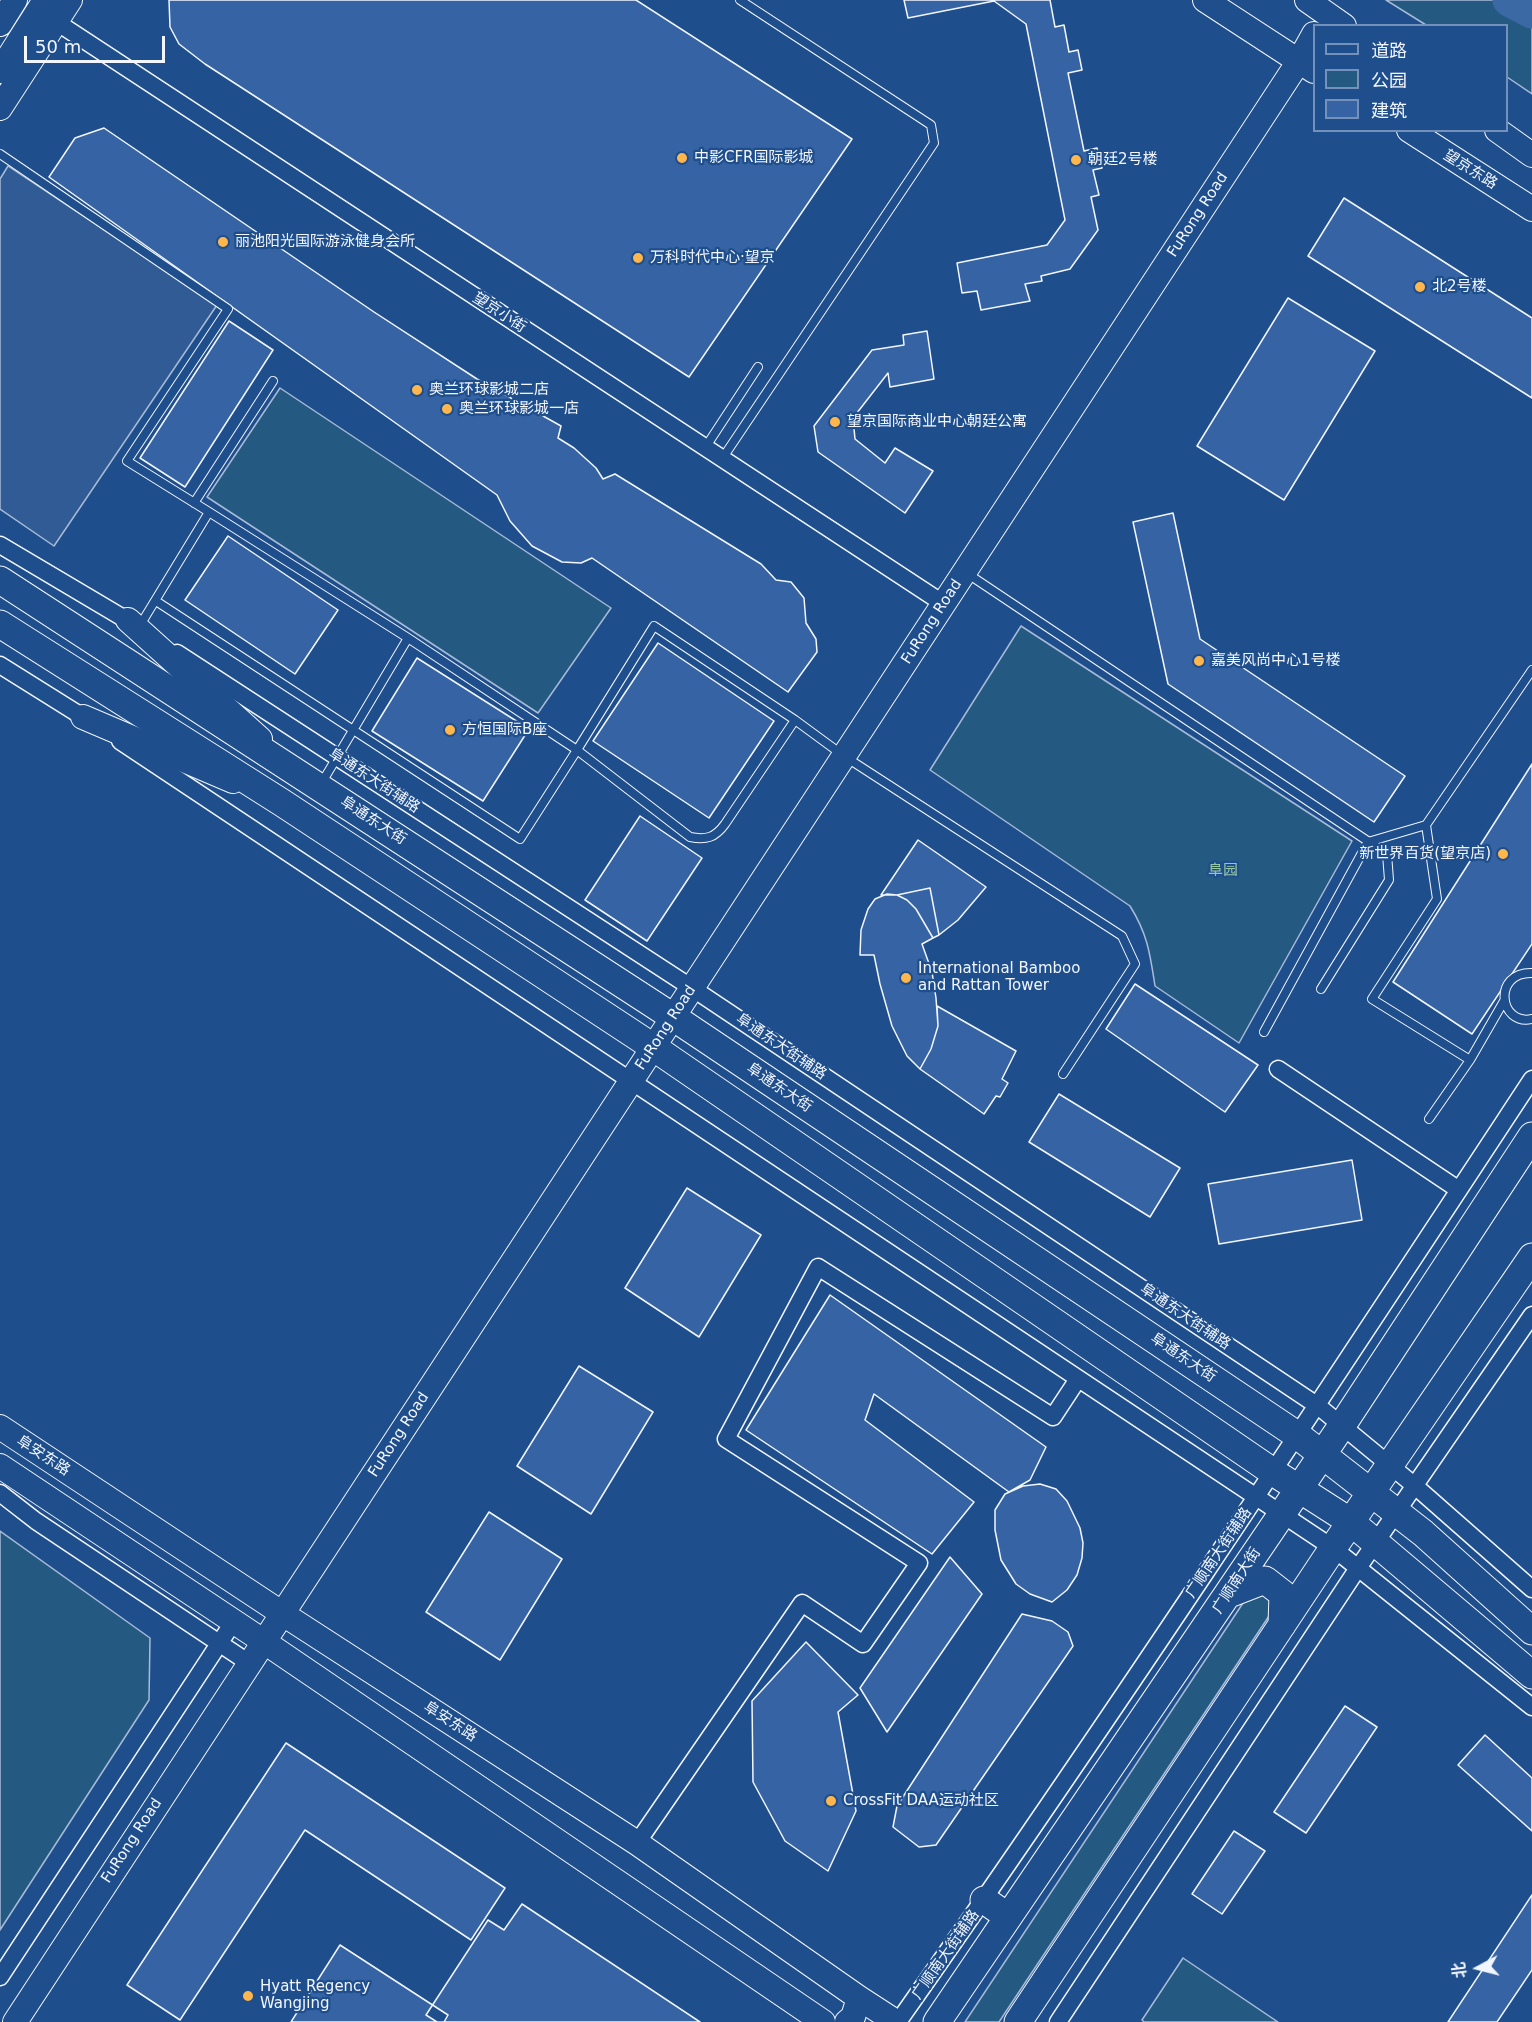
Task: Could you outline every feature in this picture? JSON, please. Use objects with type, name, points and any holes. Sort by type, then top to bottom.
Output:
[{"type":"main road","name":"阜通东大街","points":[[0,580],[296,770],[673,1017],[1297,1435],[1423,1533],[1532,1631]]},
{"type":"main road","points":[[0,624],[281,802],[653,1047],[1273,1472],[1351,1522],[1532,1675]]},
{"type":"main road","name":"广顺南大街","points":[[937,2022],[1007,1916],[1229,1594],[1532,1136]]},
{"type":"main road","points":[[1019,2022],[1281,1625],[1532,1257]]},
{"type":"main road","points":[[1229,1594],[1265,1580],[1283,1594],[1281,1625]]},
{"type":"main road","points":[[984,1900],[1007,1916]]},
{"type":"street","points":[[0,24],[15,0]]},
{"type":"street","points":[[0,71],[50,10],[70,0]]},
{"type":"street","points":[[1205,0],[1307,66]]},
{"type":"street","points":[[0,108],[50,10]]},
{"type":"street","name":"望京小街","points":[[50,10],[698,444],[944,604]]},
{"type":"street","name":"FuRong Road","points":[[15,2022],[965,572],[1307,66],[1313,48]]},
{"type":"street","name":"望京东路","points":[[1412,132],[1532,208]]},
{"type":"street","points":[[1500,132],[1532,155]]},
{"type":"street","name":"阜通东大街辅路","points":[[0,545],[133,624],[692,988],[1318,1406],[1341,1427],[1390,1464],[1532,1589]]},
{"type":"street","points":[[133,624],[296,770]]},
{"type":"street","points":[[0,665],[83,717],[1333,1548],[1532,1707]]},
{"type":"street","points":[[83,717],[281,802]]},
{"type":"street","points":[[1278,1068],[1459,1190]]},
{"type":"street","name":"广顺南大街辅路","points":[[897,2022],[984,1900],[1257,1498],[1532,1079]]},
{"type":"street","points":[[637,1844],[802,1603],[863,1644],[919,1563],[726,1439],[818,1267],[1053,1417],[1078,1379]]},
{"type":"street","points":[[1058,2022],[1358,1568],[1532,1315]]},
{"type":"street","name":"阜安东路","points":[[0,1427],[637,1844],[897,2022]]},
{"type":"street","points":[[0,1466],[263,1641],[823,2022]]},
{"type":"street","points":[[0,1493],[36,1521],[249,1663]]},
{"type":"street","points":[[0,1977],[234,1622]]},
{"type":"street","points":[[847,2022],[853,2018],[859,1998]]},
{"type":"lane","points":[[722,459],[934,142],[931,125],[740,0]]},
{"type":"lane","points":[[0,154],[228,309],[127,461],[408,638],[577,750],[690,837],[703,840],[717,835],[795,720]]},
{"type":"lane","points":[[698,444],[758,367]]},
{"type":"lane","points":[[194,503],[273,381]]},
{"type":"lane","points":[[133,624],[156,601],[209,512]]},
{"type":"lane","points":[[965,572],[1387,854],[1389,880],[1321,989]]},
{"type":"lane","points":[[156,601],[520,839],[654,626],[795,720],[844,756],[1122,936],[1135,964],[1063,1074]]},
{"type":"lane","points":[[320,786],[408,638]]},
{"type":"lane","points":[[1264,1032],[1368,842],[1426,825],[1532,670]]},
{"type":"lane","points":[[1426,825],[1437,899],[1372,999],[1470,1060]]},
{"type":"lane","points":[[1429,1119],[1470,1060],[1504,1001],[1504,991],[1508,983],[1516,975],[1532,973]]},
{"type":"lane","points":[[1504,1001],[1512,1014],[1519,1019],[1532,1019]]},
{"type":"green space","points":[[1386,0],[1532,0],[1532,94],[1508,78],[1508,24],[1424,24]]},
{"type":"green space","points":[[280,388],[611,608],[538,713],[207,497]]},
{"type":"green space","name":"阜园","points":[[1021,626],[1352,841],[1239,1043],[1155,986],[1145,936],[1130,906],[930,770]]},
{"type":"green space","points":[[0,1531],[150,1638],[149,1700],[0,1930]]},
{"type":"green space","points":[[1263,1591],[1275,1607],[999,2022],[965,2022],[1249,1594]]},
{"type":"green space","points":[[1183,1958],[1278,2022],[1144,2022],[1142,2020]]},
{"type":"shaded area","points":[[8,166],[217,305],[54,546],[0,509],[0,179]]},
{"type":"building","name":"万科时代中心·望京","points":[[169,0],[636,0],[852,139],[689,377],[205,64],[179,44],[170,27]]},
{"type":"building","name":"朝廷2号楼","points":[[904,0],[1050,0],[1055,27],[1064,25],[1069,52],[1078,50],[1082,70],[1068,73],[1084,151],[1097,148],[1102,168],[1093,170],[1099,195],[1091,197],[1098,230],[1070,269],[1041,276],[1042,281],[1025,284],[1030,301],[981,310],[977,291],[962,293],[957,263],[1047,245],[1065,220],[1026,24],[994,1],[908,18]]},
{"type":"building","points":[[104,128],[374,312],[477,379],[561,426],[558,438],[574,448],[596,468],[603,479],[615,474],[761,564],[776,580],[791,582],[804,598],[806,623],[816,639],[817,652],[788,692],[592,558],[581,563],[562,562],[532,546],[510,521],[497,495],[49,177],[75,138]]},
{"type":"building","name":"北2号楼","points":[[1344,198],[1532,318],[1532,398],[1308,256]]},
{"type":"building","points":[[1288,298],[1375,351],[1284,500],[1197,446]]},
{"type":"building","points":[[229,321],[273,350],[185,487],[140,458]]},
{"type":"building","name":"望京国际商业中心朝廷公寓","points":[[927,331],[934,379],[890,387],[888,373],[853,418],[855,439],[885,463],[895,448],[933,471],[905,513],[818,452],[814,426],[872,350],[904,345],[903,335]]},
{"type":"building","name":"嘉美风尚中心1号楼","points":[[1173,513],[1200,639],[1405,776],[1374,822],[1168,684],[1133,522]]},
{"type":"building","points":[[228,536],[338,610],[295,674],[185,600]]},
{"type":"building","points":[[658,643],[774,721],[709,818],[593,741]]},
{"type":"building","name":"方恒国际B座","points":[[417,658],[529,729],[483,801],[372,731]]},
{"type":"building","name":"新世界百货(望京店)","points":[[1532,764],[1532,944],[1472,1034],[1393,982]]},
{"type":"building","points":[[640,816],[702,858],[647,941],[585,900]]},
{"type":"building","points":[[918,840],[986,887],[958,920],[939,935],[930,888],[897,895],[881,895]]},
{"type":"building","points":[[930,888],[939,935],[933,938],[916,909],[907,900],[897,895]]},
{"type":"building","name":"International Bamboo and Rattan Tower","points":[[887,894],[897,895],[907,900],[916,909],[933,938],[922,944],[932,972],[938,1026],[931,1049],[920,1069],[907,1056],[892,1026],[874,955],[860,955],[861,930],[868,909],[875,899]]},
{"type":"building","points":[[1135,984],[1258,1065],[1225,1112],[1106,1029]]},
{"type":"building","points":[[937,1006],[1016,1051],[1002,1079],[1008,1083],[1000,1097],[996,1096],[984,1114],[920,1069],[931,1049],[938,1026]]},
{"type":"building","points":[[1059,1094],[1180,1168],[1150,1217],[1029,1142]]},
{"type":"building","points":[[1352,1160],[1362,1220],[1219,1244],[1208,1184]]},
{"type":"building","points":[[687,1188],[761,1235],[699,1337],[625,1288]]},
{"type":"building","points":[[830,1295],[1046,1447],[1030,1480],[1009,1492],[874,1394],[865,1420],[974,1502],[932,1554],[746,1430]]},
{"type":"building","points":[[579,1366],[653,1412],[591,1514],[517,1466]]},
{"type":"building","points":[[1040,1484],[1056,1489],[1067,1501],[1080,1528],[1083,1543],[1077,1575],[1067,1590],[1052,1602],[1030,1594],[1016,1584],[1001,1560],[995,1530],[995,1510],[1005,1494],[1023,1486]]},
{"type":"building","points":[[489,1512],[562,1559],[500,1660],[426,1612]]},
{"type":"building","points":[[950,1557],[982,1594],[887,1732],[860,1688]]},
{"type":"building","points":[[1022,1614],[1052,1621],[1068,1632],[1073,1646],[936,1845],[919,1847],[893,1827],[897,1806]]},
{"type":"building","points":[[806,1642],[858,1695],[838,1712],[856,1811],[828,1871],[785,1841],[753,1782],[752,1701]]},
{"type":"building","points":[[1345,1706],[1377,1727],[1306,1833],[1274,1812]]},
{"type":"building","points":[[1485,1735],[1532,1778],[1532,1831],[1458,1765]]},
{"type":"building","points":[[286,1743],[505,1888],[471,1940],[305,1830],[180,2020],[127,1985]]},
{"type":"building","points":[[1234,1831],[1265,1851],[1222,1914],[1192,1894]]},
{"type":"building","points":[[1532,1895],[1532,1970],[1497,2022],[1448,2022]]},
{"type":"building","points":[[522,1904],[700,2022],[437,2022],[426,2015],[488,1920],[504,1930]]},
{"type":"building","points":[[340,1945],[448,2015],[444,2022],[291,2022]]},
{"type":"waterway","points":[[1509,0],[1532,12]]},
{"type":"place","name":"中影CFR国际影城","points":[[682,158]]},
{"type":"place","name":"朝廷2号楼","points":[[1076,160]]},
{"type":"place","name":"丽池阳光国际游泳健身会所","points":[[223,242]]},
{"type":"place","name":"万科时代中心·望京","points":[[638,258]]},
{"type":"place","name":"北2号楼","points":[[1420,287]]},
{"type":"place","name":"奥兰环球影城二店","points":[[417,390]]},
{"type":"place","name":"奥兰环球影城一店","points":[[447,409]]},
{"type":"place","name":"望京国际商业中心朝廷公寓","points":[[835,422]]},
{"type":"place","name":"嘉美风尚中心1号楼","points":[[1199,661]]},
{"type":"place","name":"方恒国际B座","points":[[450,730]]},
{"type":"place","name":"新世界百货(望京店)","points":[[1503,854]]},
{"type":"place","name":"International Bamboo and Rattan Tower","points":[[906,978]]},
{"type":"place","name":"CrossFit DAA运动社区","points":[[831,1801]]},
{"type":"place","name":"Hyatt Regency Wangjing","points":[[248,1996]]}]
